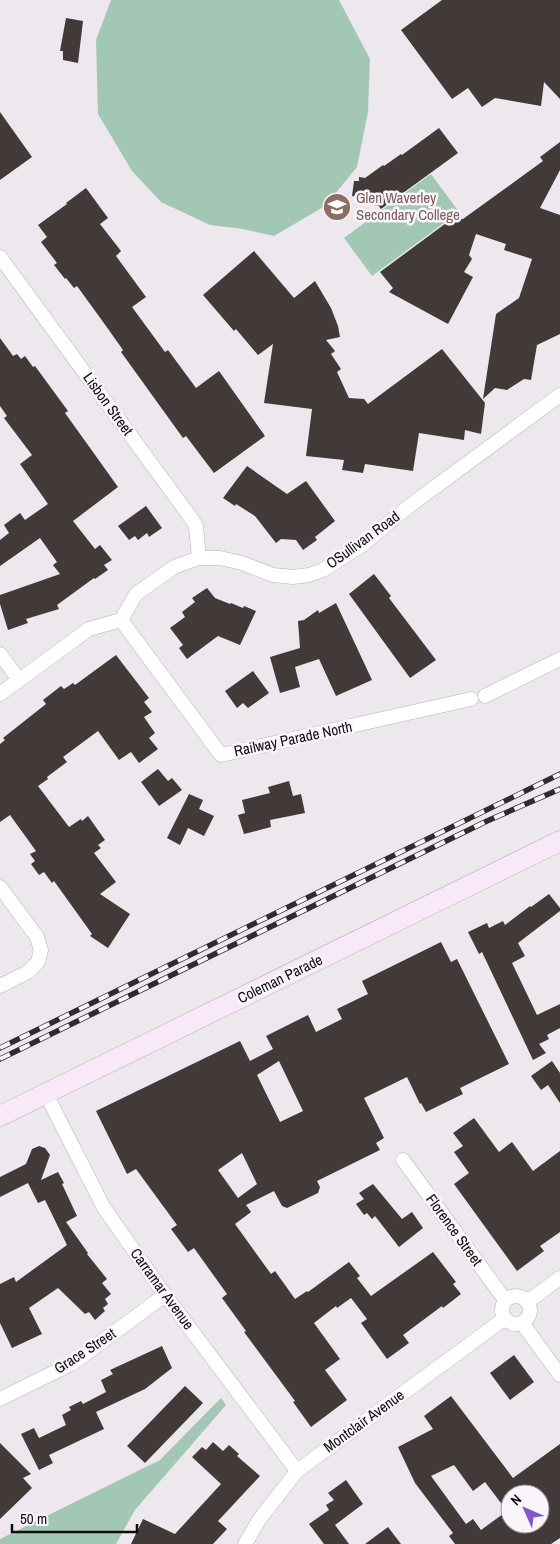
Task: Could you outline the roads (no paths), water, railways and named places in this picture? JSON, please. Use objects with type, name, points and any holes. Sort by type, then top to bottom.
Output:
[{"type":"street","name":"Lisbon Street","points":[[0,257],[191,518],[196,526],[199,558]]},
{"type":"street","name":"OSullivan Road","points":[[120,620],[136,594],[174,567],[199,558],[220,558],[242,563],[273,575],[293,577],[323,570],[362,545],[408,507],[560,395]]},
{"type":"street","points":[[0,694],[90,629],[120,620]]},
{"type":"street","name":"Railway Parade North","points":[[120,620],[221,755],[471,700]]},
{"type":"street","points":[[0,654],[19,680]]},
{"type":"street","points":[[485,696],[560,660]]},
{"type":"street","name":"Coleman Parade","points":[[0,1116],[560,841]]},
{"type":"street","points":[[0,887],[37,937],[41,950],[38,962],[28,972],[0,986]]},
{"type":"street","name":"Carramar Avenue","points":[[46,1094],[104,1208],[165,1295],[298,1470]]},
{"type":"street","name":"Florence Street","points":[[403,1160],[505,1300]]},
{"type":"street","points":[[527,1302],[560,1278]]},
{"type":"street","name":"Grace Street","points":[[0,1399],[73,1363],[165,1295]]},
{"type":"street","points":[[519,1296],[527,1302],[530,1312],[522,1323],[512,1324],[504,1319],[501,1310],[505,1300],[519,1296]]},
{"type":"street","name":"Montclair Avenue","points":[[245,1544],[259,1520],[298,1470],[504,1319]]},
{"type":"street","points":[[522,1323],[560,1374]]},
{"type":"railway","points":[[0,1048],[560,774]]},
{"type":"railway","points":[[0,1059],[487,821],[560,789]]},
{"type":"place","name":"Glen Waverley Secondary College","points":[[337,207]]}]
